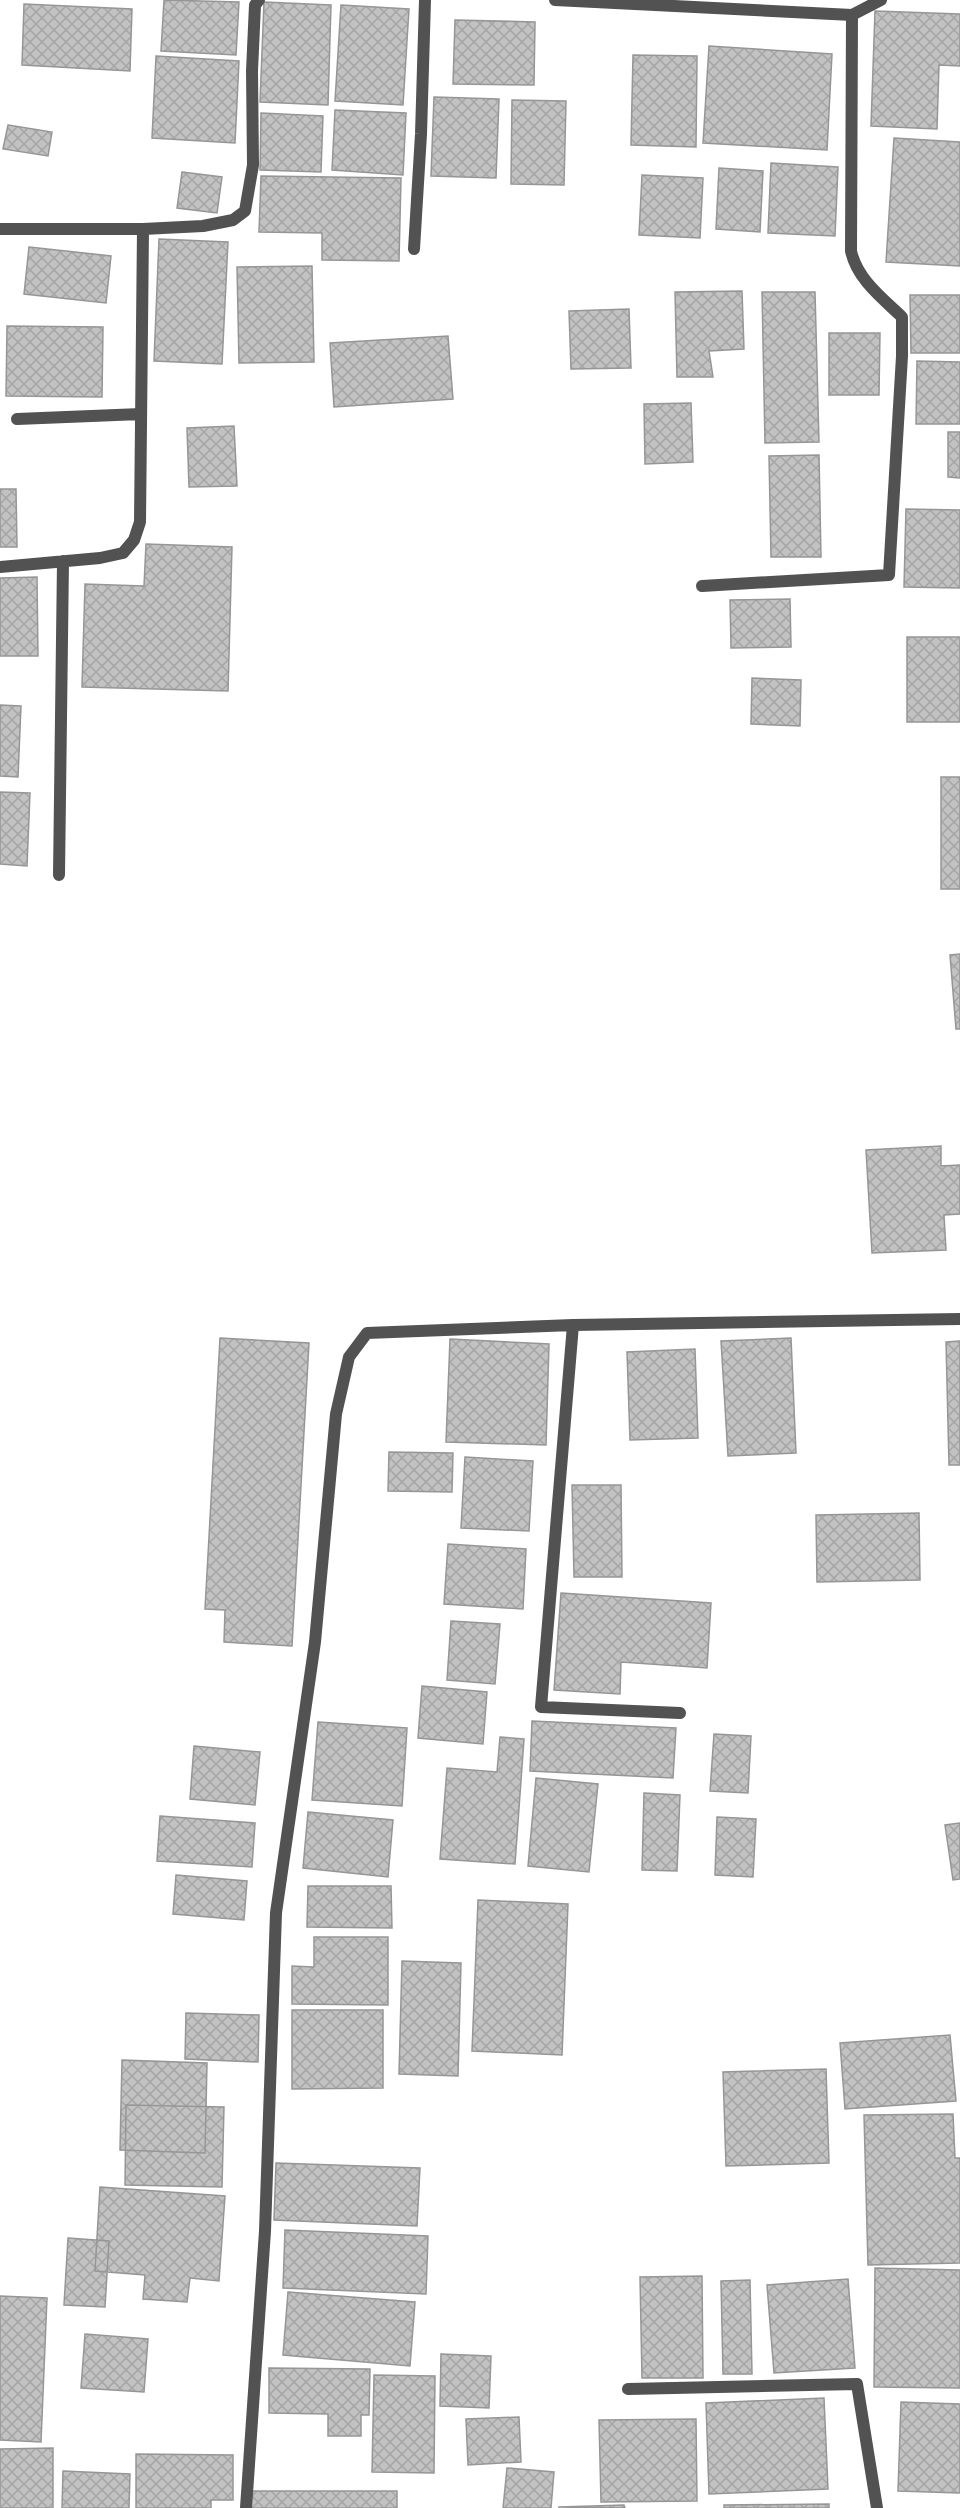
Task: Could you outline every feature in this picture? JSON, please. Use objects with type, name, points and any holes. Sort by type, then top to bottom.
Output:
[{"type":"street","points":[[0,229],[143,229],[203,226],[232,220],[245,211],[253,165],[252,72],[255,5],[259,0]]},
{"type":"street","points":[[414,249],[421,134],[424,0]]},
{"type":"street","points":[[555,0],[852,15],[881,0]]},
{"type":"street","points":[[702,586],[889,575],[902,356],[902,316],[860,276],[851,251],[852,15]]},
{"type":"street","points":[[0,567],[123,553],[134,540],[140,522],[143,229]]},
{"type":"street","points":[[17,419],[141,414]]},
{"type":"street","points":[[59,875],[63,561]]},
{"type":"street","points":[[246,2508],[265,2231],[276,1913],[315,1642],[336,1414],[349,1357],[367,1333],[573,1325],[960,1319]]},
{"type":"street","points":[[573,1325],[541,1707],[680,1713]]},
{"type":"street","points":[[628,2389],[857,2384],[877,2508]]},
{"type":"building","points":[[164,0],[239,2],[236,55],[161,51]]},
{"type":"building","points":[[264,2],[331,5],[328,105],[260,102]]},
{"type":"building","points":[[24,4],[132,9],[130,71],[22,65]]},
{"type":"building","points":[[341,5],[409,9],[403,105],[335,101]]},
{"type":"building","points":[[875,11],[960,14],[960,66],[939,65],[937,129],[871,126]]},
{"type":"building","points":[[455,20],[535,22],[534,85],[453,84]]},
{"type":"building","points":[[709,46],[832,54],[827,150],[703,143]]},
{"type":"building","points":[[633,55],[697,56],[696,147],[631,145]]},
{"type":"building","points":[[156,56],[239,61],[235,143],[152,138]]},
{"type":"building","points":[[434,97],[499,99],[496,178],[431,176]]},
{"type":"building","points":[[512,100],[566,101],[564,185],[511,184]]},
{"type":"building","points":[[335,110],[406,113],[403,175],[332,170]]},
{"type":"building","points":[[261,113],[323,116],[321,172],[260,170]]},
{"type":"building","points":[[8,125],[52,132],[48,156],[3,149]]},
{"type":"building","points":[[894,138],[960,142],[960,266],[886,262]]},
{"type":"building","points":[[771,163],[838,167],[835,236],[768,233]]},
{"type":"building","points":[[719,168],[763,171],[760,232],[716,229]]},
{"type":"building","points":[[182,172],[222,177],[217,213],[177,208]]},
{"type":"building","points":[[642,175],[703,178],[700,238],[639,235]]},
{"type":"building","points":[[261,176],[401,178],[399,261],[322,260],[322,233],[259,232]]},
{"type":"building","points":[[159,239],[228,242],[222,364],[154,361]]},
{"type":"building","points":[[29,247],[111,256],[106,303],[24,294]]},
{"type":"building","points":[[312,266],[314,362],[239,363],[237,267]]},
{"type":"building","points":[[742,291],[744,349],[709,351],[713,377],[677,377],[675,292]]},
{"type":"building","points":[[762,292],[815,292],[819,442],[765,443]]},
{"type":"building","points":[[910,295],[960,295],[960,353],[911,353]]},
{"type":"building","points":[[629,309],[631,368],[571,369],[569,311]]},
{"type":"building","points":[[7,326],[103,327],[102,397],[6,396]]},
{"type":"building","points":[[829,333],[880,333],[879,395],[829,395]]},
{"type":"building","points":[[448,336],[453,399],[334,407],[330,343]]},
{"type":"building","points":[[917,361],[960,362],[960,424],[916,424]]},
{"type":"building","points":[[691,403],[693,462],[645,464],[644,404]]},
{"type":"building","points":[[234,426],[237,486],[189,487],[187,428]]},
{"type":"building","points":[[948,432],[960,432],[960,478],[948,477]]},
{"type":"building","points":[[819,455],[821,557],[771,557],[769,456]]},
{"type":"building","points":[[0,489],[16,489],[17,547],[0,547]]},
{"type":"building","points":[[906,509],[960,510],[960,588],[904,587]]},
{"type":"building","points":[[146,544],[232,547],[228,691],[82,687],[85,584],[144,586]]},
{"type":"building","points":[[37,577],[38,656],[0,656],[0,578]]},
{"type":"building","points":[[790,599],[791,647],[731,648],[730,600]]},
{"type":"building","points":[[907,637],[960,637],[960,722],[907,722]]},
{"type":"building","points":[[752,678],[801,680],[800,726],[751,724]]},
{"type":"building","points":[[0,705],[21,706],[18,777],[0,776]]},
{"type":"building","points":[[941,777],[960,777],[960,889],[941,889]]},
{"type":"building","points":[[0,792],[30,793],[27,866],[0,864]]},
{"type":"building","points":[[960,954],[960,1029],[956,1029],[950,955]]},
{"type":"building","points":[[941,1146],[941,1166],[960,1165],[960,1214],[944,1215],[946,1250],[872,1253],[866,1150]]},
{"type":"building","points":[[220,1338],[309,1343],[292,1646],[224,1642],[225,1610],[205,1609]]},
{"type":"building","points":[[791,1338],[796,1453],[728,1456],[721,1341]]},
{"type":"building","points":[[450,1339],[549,1344],[546,1445],[446,1442]]},
{"type":"building","points":[[960,1341],[960,1465],[949,1465],[946,1342]]},
{"type":"building","points":[[695,1349],[698,1438],[630,1440],[627,1352]]},
{"type":"building","points":[[389,1452],[453,1453],[452,1492],[388,1491]]},
{"type":"building","points":[[465,1457],[533,1461],[529,1531],[461,1528]]},
{"type":"building","points":[[572,1485],[621,1485],[622,1577],[574,1577]]},
{"type":"building","points":[[919,1513],[920,1580],[817,1582],[816,1515]]},
{"type":"building","points":[[448,1544],[526,1549],[523,1609],[444,1604]]},
{"type":"building","points":[[561,1593],[711,1603],[707,1668],[621,1662],[620,1694],[554,1690]]},
{"type":"building","points":[[451,1621],[500,1624],[495,1684],[447,1680]]},
{"type":"building","points":[[422,1686],[487,1692],[483,1744],[418,1738]]},
{"type":"building","points":[[532,1721],[676,1728],[673,1778],[530,1771]]},
{"type":"building","points":[[318,1722],[407,1728],[402,1806],[312,1800]]},
{"type":"building","points":[[714,1734],[751,1736],[748,1793],[710,1791]]},
{"type":"building","points":[[500,1737],[524,1739],[515,1864],[440,1859],[447,1768],[497,1772]]},
{"type":"building","points":[[194,1746],[260,1752],[255,1805],[190,1799]]},
{"type":"building","points":[[536,1778],[598,1784],[589,1872],[528,1866]]},
{"type":"building","points":[[644,1793],[680,1795],[677,1871],[642,1870]]},
{"type":"building","points":[[308,1812],[393,1820],[388,1877],[303,1868]]},
{"type":"building","points":[[160,1816],[255,1823],[252,1867],[157,1861]]},
{"type":"building","points":[[717,1817],[756,1819],[753,1877],[715,1875]]},
{"type":"building","points":[[960,1823],[960,1879],[953,1880],[945,1825]]},
{"type":"building","points":[[176,1875],[247,1881],[244,1920],[173,1914]]},
{"type":"building","points":[[308,1886],[391,1886],[392,1928],[307,1927]]},
{"type":"building","points":[[478,1900],[568,1904],[562,2055],[472,2051]]},
{"type":"building","points":[[314,1937],[388,1937],[388,2005],[292,2004],[292,1966],[314,1967]]},
{"type":"building","points":[[402,1961],[461,1963],[458,2076],[399,2074]]},
{"type":"building","points":[[292,2010],[383,2010],[383,2088],[292,2089]]},
{"type":"building","points":[[186,2013],[259,2015],[258,2062],[185,2059]]},
{"type":"building","points":[[950,2035],[956,2101],[845,2109],[840,2043]]},
{"type":"building","points":[[122,2060],[207,2063],[205,2153],[120,2150]]},
{"type":"building","points":[[826,2069],[829,2163],[726,2166],[723,2072]]},
{"type":"building","points":[[126,2105],[224,2107],[222,2187],[125,2185]]},
{"type":"building","points":[[953,2114],[955,2158],[960,2158],[960,2263],[868,2265],[864,2115]]},
{"type":"building","points":[[276,2163],[420,2168],[417,2226],[274,2220]]},
{"type":"building","points":[[100,2187],[225,2196],[219,2281],[190,2278],[187,2302],[143,2299],[145,2275],[95,2271]]},
{"type":"building","points":[[285,2230],[428,2236],[426,2294],[283,2288]]},
{"type":"building","points":[[68,2238],[109,2241],[105,2307],[64,2305]]},
{"type":"building","points":[[875,2268],[960,2270],[960,2388],[874,2387]]},
{"type":"building","points":[[702,2276],[703,2378],[642,2378],[640,2277]]},
{"type":"building","points":[[848,2279],[855,2368],[774,2373],[767,2285]]},
{"type":"building","points":[[750,2280],[752,2374],[723,2374],[721,2281]]},
{"type":"building","points":[[288,2292],[415,2302],[410,2366],[283,2355]]},
{"type":"building","points":[[0,2296],[47,2298],[41,2442],[0,2440]]},
{"type":"building","points":[[85,2334],[148,2339],[144,2392],[81,2388]]},
{"type":"building","points":[[441,2354],[491,2356],[489,2408],[440,2406]]},
{"type":"building","points":[[269,2368],[370,2369],[369,2415],[361,2415],[361,2436],[328,2436],[328,2414],[269,2413]]},
{"type":"building","points":[[374,2375],[435,2376],[434,2473],[372,2472]]},
{"type":"building","points":[[824,2398],[828,2489],[709,2494],[706,2403]]},
{"type":"building","points":[[901,2402],[960,2404],[960,2493],[898,2491]]},
{"type":"building","points":[[519,2417],[521,2462],[468,2465],[466,2419]]},
{"type":"building","points":[[696,2419],[697,2501],[601,2502],[599,2420]]},
{"type":"building","points":[[53,2448],[53,2508],[0,2508],[0,2449]]},
{"type":"building","points":[[136,2454],[233,2455],[233,2500],[211,2500],[211,2508],[136,2508]]},
{"type":"building","points":[[507,2468],[554,2472],[551,2508],[503,2508]]},
{"type":"building","points":[[63,2471],[130,2474],[129,2508],[62,2508]]},
{"type":"building","points":[[251,2491],[397,2491],[397,2508],[251,2508]]},
{"type":"building","points":[[829,2504],[829,2508],[724,2508],[724,2505]]},
{"type":"building","points":[[624,2505],[625,2508],[558,2507]]}]
